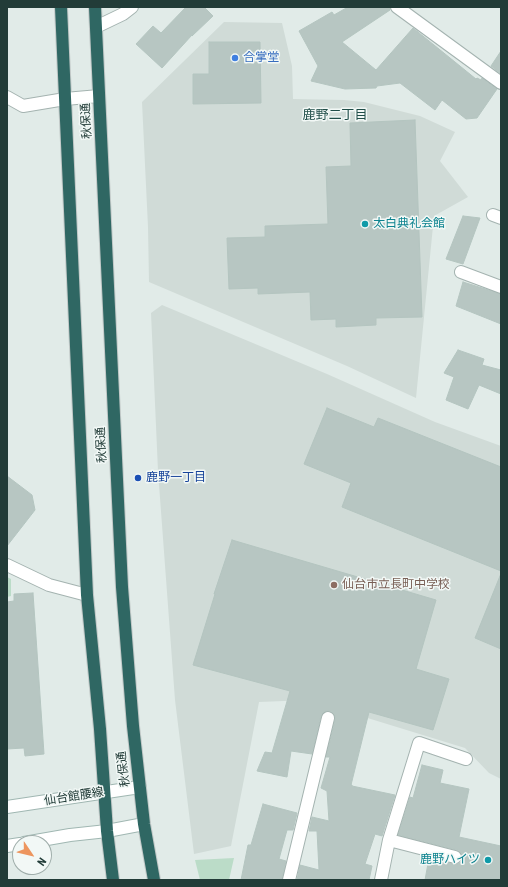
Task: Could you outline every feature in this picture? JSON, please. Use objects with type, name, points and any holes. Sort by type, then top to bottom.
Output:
[{"type":"highway","name":"秋保通","points":[[61,7],[87,595],[100,729],[107,831],[113,880]]},
{"type":"highway","name":"秋保通","points":[[95,7],[122,587],[133,726],[144,824],[154,880]]},
{"type":"street","points":[[96,27],[123,14],[132,7]]},
{"type":"street","points":[[397,7],[501,83]]},
{"type":"street","points":[[7,97],[23,106],[65,99],[99,96]]},
{"type":"street","points":[[461,272],[501,287]]},
{"type":"street","points":[[7,565],[49,585],[87,595]]},
{"type":"street","points":[[289,880],[328,718]]},
{"type":"street","points":[[381,880],[389,840],[419,743],[466,759]]},
{"type":"street","name":"仙台館腰線","points":[[7,807],[140,787]]},
{"type":"street","points":[[52,838],[107,831],[144,824]]},
{"type":"street","points":[[389,840],[455,857]]},
{"type":"shaded area","points":[[224,22],[282,23],[292,66],[293,99],[364,102],[420,116],[455,132],[440,161],[468,197],[434,216],[416,398],[347,366],[149,282],[142,102]]},
{"type":"shaded area","name":"仙台市立長町中学校","points":[[162,305],[327,374],[435,422],[501,446],[501,779],[489,773],[465,748],[309,700],[259,702],[231,846],[194,854],[175,700],[158,471],[151,313]]},
{"type":"green space","points":[[7,577],[11,579],[11,596],[7,597]]},
{"type":"green space","points":[[234,858],[229,880],[200,880],[195,860]]},
{"type":"building","points":[[186,7],[204,7],[213,16],[192,35],[162,68],[136,44],[153,26],[161,33]]},
{"type":"building","points":[[348,7],[390,7],[390,10],[342,42],[376,70],[413,28],[476,79],[481,80],[482,78],[497,89],[477,118],[466,119],[442,100],[435,110],[400,83],[377,86],[376,88],[345,89],[311,81],[318,66],[299,31],[332,12],[334,15]]},
{"type":"building","name":"合掌堂","points":[[209,42],[260,42],[261,103],[193,104],[193,74],[209,74]]},
{"type":"building","points":[[501,51],[501,74],[491,66]]},
{"type":"building","name":"太白典礼会館","points":[[415,120],[422,317],[376,318],[376,325],[336,327],[336,319],[311,320],[310,292],[258,294],[258,288],[229,289],[227,238],[265,237],[265,226],[328,224],[326,167],[351,166],[350,123]]},
{"type":"building","points":[[463,216],[480,218],[463,264],[446,259]]},
{"type":"building","points":[[463,282],[501,294],[501,324],[456,306]]},
{"type":"building","points":[[458,350],[484,359],[482,365],[501,370],[501,394],[479,385],[468,409],[446,400],[454,377],[444,373]]},
{"type":"building","points":[[327,408],[374,427],[378,418],[501,467],[501,571],[342,507],[351,483],[304,464]]},
{"type":"building","points":[[7,476],[32,495],[35,510],[7,546]]},
{"type":"building","points":[[232,540],[436,600],[416,669],[449,679],[433,730],[369,712],[351,785],[395,795],[382,836],[375,834],[365,864],[372,866],[369,880],[297,880],[300,865],[319,870],[317,831],[309,831],[312,817],[329,821],[327,791],[321,788],[330,757],[326,757],[335,720],[333,713],[326,711],[321,716],[312,754],[291,751],[287,777],[257,771],[265,752],[272,753],[290,691],[193,665]]},
{"type":"building","points":[[501,576],[501,649],[475,638]]},
{"type":"building","points":[[33,593],[44,754],[25,756],[24,748],[7,749],[7,602],[14,601],[14,594]]},
{"type":"building","points":[[422,765],[443,770],[440,783],[469,789],[459,837],[501,846],[501,880],[425,880],[429,858],[457,864],[461,862],[462,855],[457,850],[398,835],[410,797],[413,798]]},
{"type":"building","points":[[263,804],[297,813],[293,830],[287,830],[279,859],[286,861],[282,880],[241,880],[248,845],[251,845]]},
{"type":"place","name":"合掌堂","points":[[235,58]]},
{"type":"place","name":"太白典礼会館","points":[[365,224]]},
{"type":"place","name":"鹿野一丁目","points":[[138,478]]},
{"type":"place","name":"仙台市立長町中学校","points":[[334,585]]},
{"type":"place","name":"鹿野ハイツ","points":[[488,860]]},
{"type":"district","name":"鹿野二丁目","points":[[335,116]]}]
